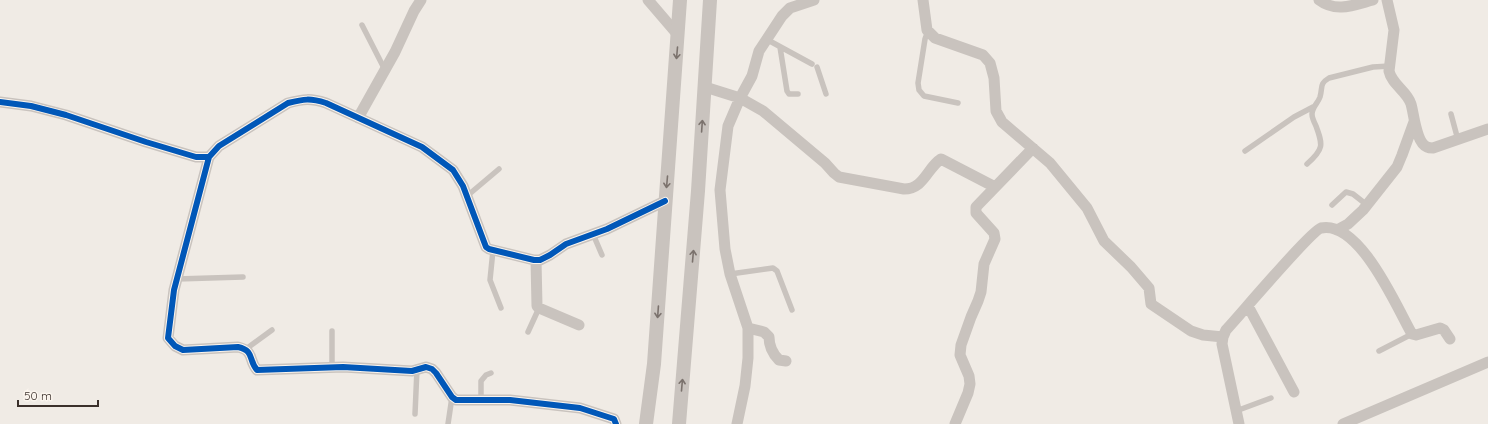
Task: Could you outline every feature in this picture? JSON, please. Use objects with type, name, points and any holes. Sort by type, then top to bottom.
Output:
[{"type":"street","points":[[358,118],[402,39],[414,11],[421,0]]},
{"type":"street","points":[[648,0],[678,35]]},
{"type":"street","points":[[646,424],[654,364],[680,0]]},
{"type":"street","points":[[679,424],[705,87],[710,0]]},
{"type":"street","points":[[737,424],[745,386],[748,358],[748,328],[730,274],[725,249],[720,190],[728,126],[740,98],[752,76],[759,51],[766,39],[786,11],[814,0]]},
{"type":"street","points":[[924,0],[928,31],[935,38],[983,54],[990,63],[994,78],[996,111],[998,117],[1015,134],[1050,163],[1087,208],[1104,241],[1149,288],[1151,304],[1191,331],[1203,335],[1223,337]]},
{"type":"street","points":[[1319,0],[1334,7],[1346,8],[1373,0]]},
{"type":"street","points":[[1387,0],[1394,30],[1390,78],[1408,98],[1411,104],[1414,122],[1422,143],[1426,147],[1433,148],[1488,129]]},
{"type":"street","points":[[705,87],[740,98],[763,111],[825,163],[834,174],[839,177],[904,190],[910,189],[924,180],[941,159],[995,187]]},
{"type":"street","points":[[616,424],[614,419],[580,408],[510,400],[456,400],[452,397],[436,373],[432,369],[426,367],[412,370],[332,368],[257,370],[254,367],[249,352],[246,349],[238,347],[183,350],[175,346],[168,338],[168,329],[177,279],[209,157],[219,146],[247,127],[288,103],[300,100],[314,99],[326,103],[422,147],[453,170],[463,186],[486,247],[493,250],[540,260],[566,244],[607,229],[665,202]]},
{"type":"street","points":[[0,102],[30,106],[66,115],[196,157],[209,157]]},
{"type":"street","points":[[1337,230],[1348,224],[1367,205],[1397,167],[1414,122]]},
{"type":"street","points":[[954,424],[968,393],[970,384],[969,376],[960,355],[961,345],[970,317],[981,292],[984,264],[995,239],[994,233],[975,210],[978,203],[1033,148]]},
{"type":"street","points":[[1240,424],[1224,353],[1223,337],[1226,330],[1316,231],[1321,228],[1337,230],[1355,241],[1379,273],[1412,334],[1416,335],[1435,328],[1440,328],[1444,330],[1450,339]]},
{"type":"street","points":[[536,260],[537,306],[579,325]]},
{"type":"street","points":[[1248,306],[1294,392]]},
{"type":"street","points":[[748,328],[764,332],[769,336],[769,343],[775,356],[779,360],[786,361]]},
{"type":"street","points":[[1343,424],[1488,362]]},
{"type":"lane","points":[[362,25],[385,70]]},
{"type":"lane","points":[[928,31],[924,44],[918,83],[919,90],[924,96],[958,103]]},
{"type":"lane","points":[[766,39],[814,65],[826,94]]},
{"type":"lane","points":[[780,47],[786,91],[789,94],[798,94]]},
{"type":"lane","points":[[1307,164],[1317,154],[1321,146],[1322,141],[1312,115],[1313,108],[1321,95],[1321,88],[1324,81],[1329,78],[1373,68],[1390,66]]},
{"type":"lane","points":[[1245,151],[1294,117],[1313,108]]},
{"type":"lane","points":[[1451,114],[1458,140]]},
{"type":"lane","points":[[467,196],[499,169]]},
{"type":"lane","points":[[1332,205],[1346,192],[1354,194],[1367,205]]},
{"type":"lane","points":[[593,234],[602,255]]},
{"type":"lane","points":[[493,250],[490,267],[490,280],[501,308]]},
{"type":"lane","points":[[730,274],[773,268],[777,271],[792,310]]},
{"type":"lane","points":[[177,279],[243,277]]},
{"type":"lane","points":[[528,332],[539,308]]},
{"type":"lane","points":[[246,349],[272,330]]},
{"type":"lane","points":[[332,331],[332,368]]},
{"type":"lane","points":[[1379,351],[1412,334]]},
{"type":"lane","points":[[414,414],[417,369]]},
{"type":"lane","points":[[481,400],[481,381],[486,375],[491,373]]},
{"type":"lane","points":[[448,424],[452,397]]},
{"type":"lane","points":[[1236,411],[1271,398]]},
{"type":"cycle path","points":[[0,102],[31,106],[66,115],[196,157],[209,157],[219,146],[288,103],[316,100],[326,103],[422,147],[453,170],[463,186],[486,247],[534,260],[540,260],[566,244],[607,229],[665,201]]},
{"type":"cycle path","points":[[209,157],[174,290],[168,338],[175,346],[183,350],[238,347],[249,353],[257,370],[343,367],[412,371],[426,367],[432,369],[436,373],[452,397],[456,400],[510,400],[580,408],[614,419],[616,424]]}]
